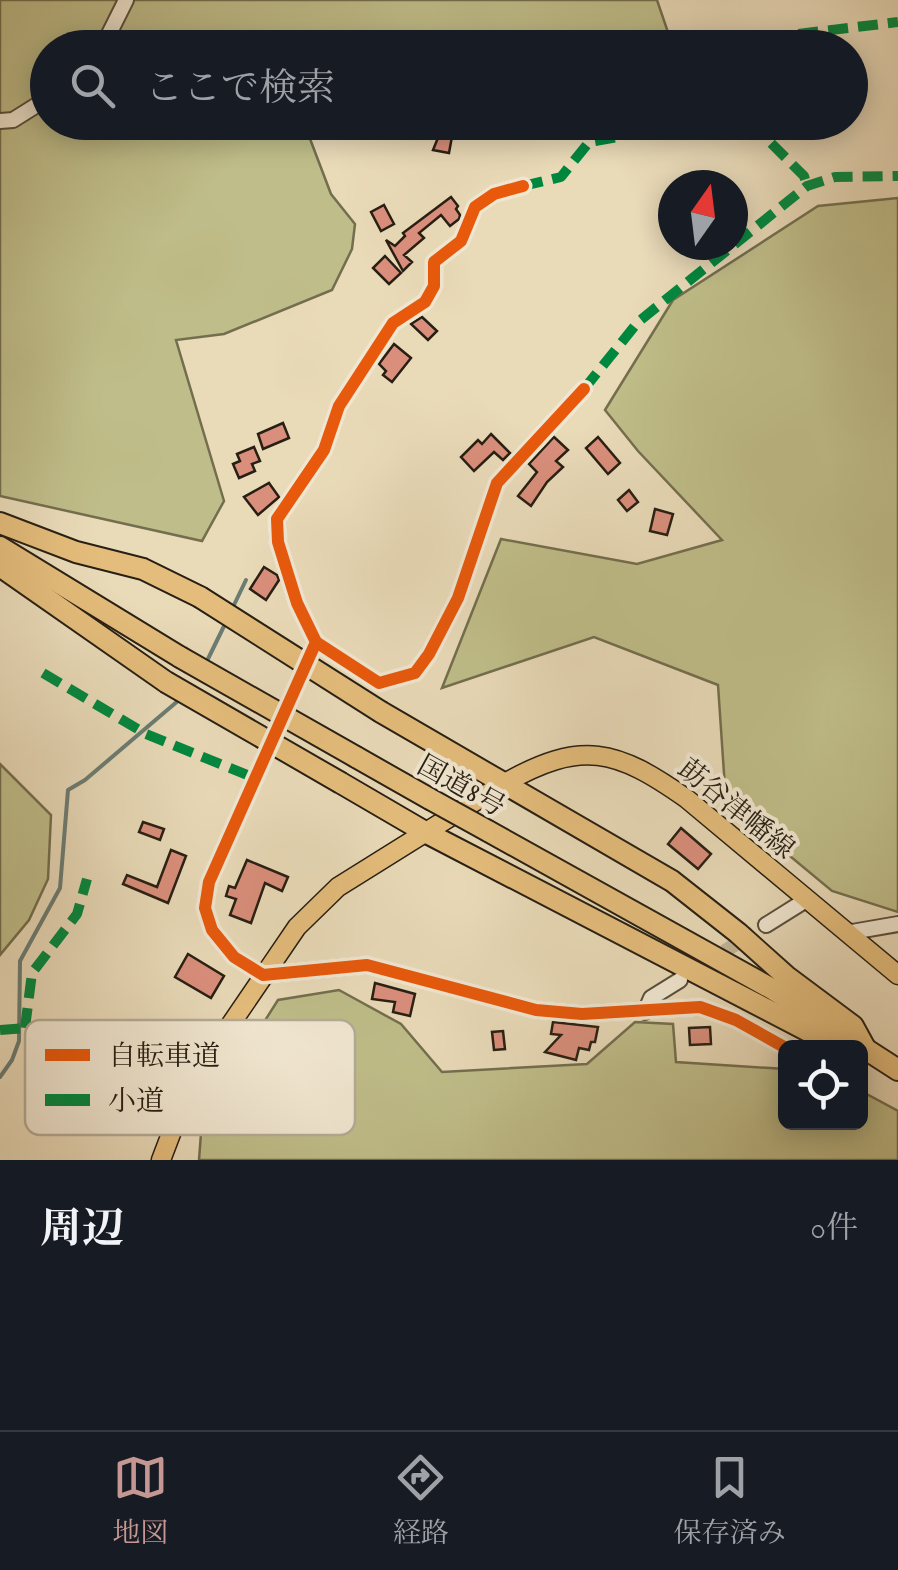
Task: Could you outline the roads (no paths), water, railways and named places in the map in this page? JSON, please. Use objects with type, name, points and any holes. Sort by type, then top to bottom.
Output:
[{"type":"highway","points":[[0,524],[76,552],[143,568],[200,597],[381,712],[672,881],[853,1026],[858,1040]]},
{"type":"highway","name":"国道8号","points":[[0,546],[180,657],[774,990],[845,1040]]},
{"type":"highway","points":[[0,566],[166,682],[425,832],[825,1040]]},
{"type":"highway","name":"国道8号","points":[[868,1055],[898,1070]]},
{"type":"highway","points":[[868,1057],[898,1080]]},
{"type":"main road","name":"莇谷津幡線","points":[[233,1020],[316,904],[338,886],[529,769],[586,754],[624,761],[655,776],[898,975]]},
{"type":"main road","name":"莇谷津幡線","points":[[161,1160],[171,1135]]},
{"type":"street","points":[[111,30],[126,0]]},
{"type":"street","points":[[0,121],[14,120],[30,110]]},
{"type":"street","points":[[523,186],[494,194],[475,207],[461,241],[434,262],[434,286],[425,302],[393,323],[339,406],[324,450],[277,520],[283,557],[298,604],[316,642],[379,683],[416,673],[458,598],[497,484],[584,389]]},
{"type":"street","points":[[316,642],[209,882],[206,908],[212,930],[234,956],[263,975],[367,965],[536,1010],[582,1014],[700,1007],[736,1020],[778,1044]]},
{"type":"street","points":[[766,925],[806,900]]},
{"type":"street","points":[[846,933],[898,924]]},
{"type":"street","points":[[645,1012],[651,998],[680,980]]},
{"type":"waterway","points":[[233,607],[246,580]]},
{"type":"waterway","points":[[205,665],[227,620]]},
{"type":"waterway","points":[[0,1077],[19,1041],[20,961],[60,888],[68,790],[179,700]]},
{"type":"tunnel","points":[[689,974],[766,925]]}]
